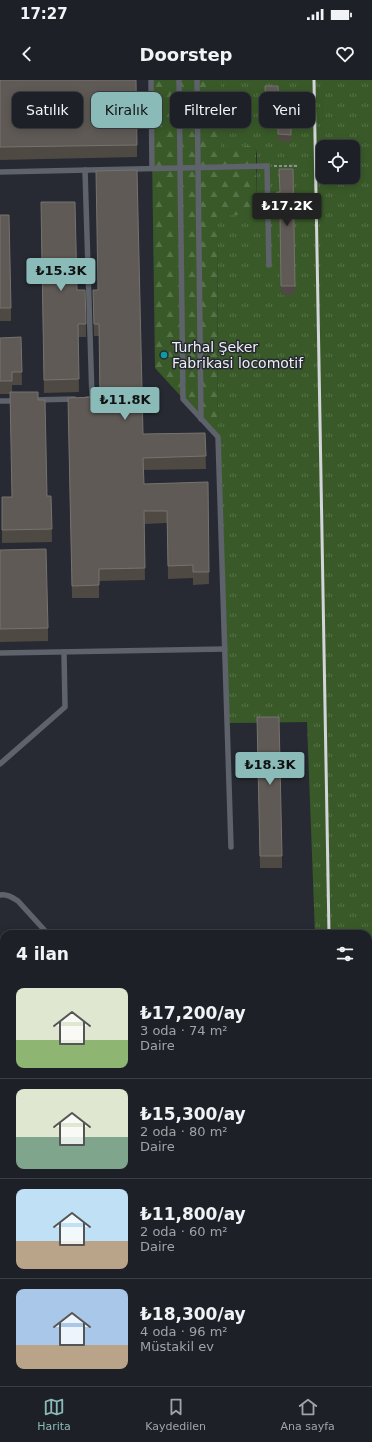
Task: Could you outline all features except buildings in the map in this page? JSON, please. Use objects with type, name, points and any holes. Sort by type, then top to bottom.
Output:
[{"type":"lane","points":[[151,80],[152,168]]},
{"type":"lane","points":[[179,80],[183,399],[218,437],[231,847]]},
{"type":"lane","points":[[197,80],[201,419]]},
{"type":"lane","points":[[0,172],[267,166],[269,265]]},
{"type":"lane","points":[[0,401],[92,398],[84,170]]},
{"type":"lane","points":[[0,653],[225,649]]},
{"type":"lane","points":[[0,764],[65,707],[64,652]]},
{"type":"lane","points":[[0,894],[13,897],[18,901],[44,930]]},
{"type":"path","points":[[267,166],[297,166]]},
{"type":"green space","points":[[151,80],[221,80],[221,92],[170,92],[170,128],[221,128],[221,147],[250,146],[256,150],[257,208],[255,213],[251,215],[217,215],[218,437],[155,368],[152,128],[162,128],[162,92],[151,92]]},
{"type":"green space","points":[[221,80],[372,80],[372,930],[315,930],[307,722],[227,723],[218,437],[217,215],[251,215],[257,208],[256,150],[253,147],[221,147],[221,128],[251,128],[251,92],[221,92]]},
{"type":"railway","points":[[314,80],[329,930]]},
{"type":"place","name":"Turhal Şeker Fabrikasi locomotif","points":[[164,355]]}]
